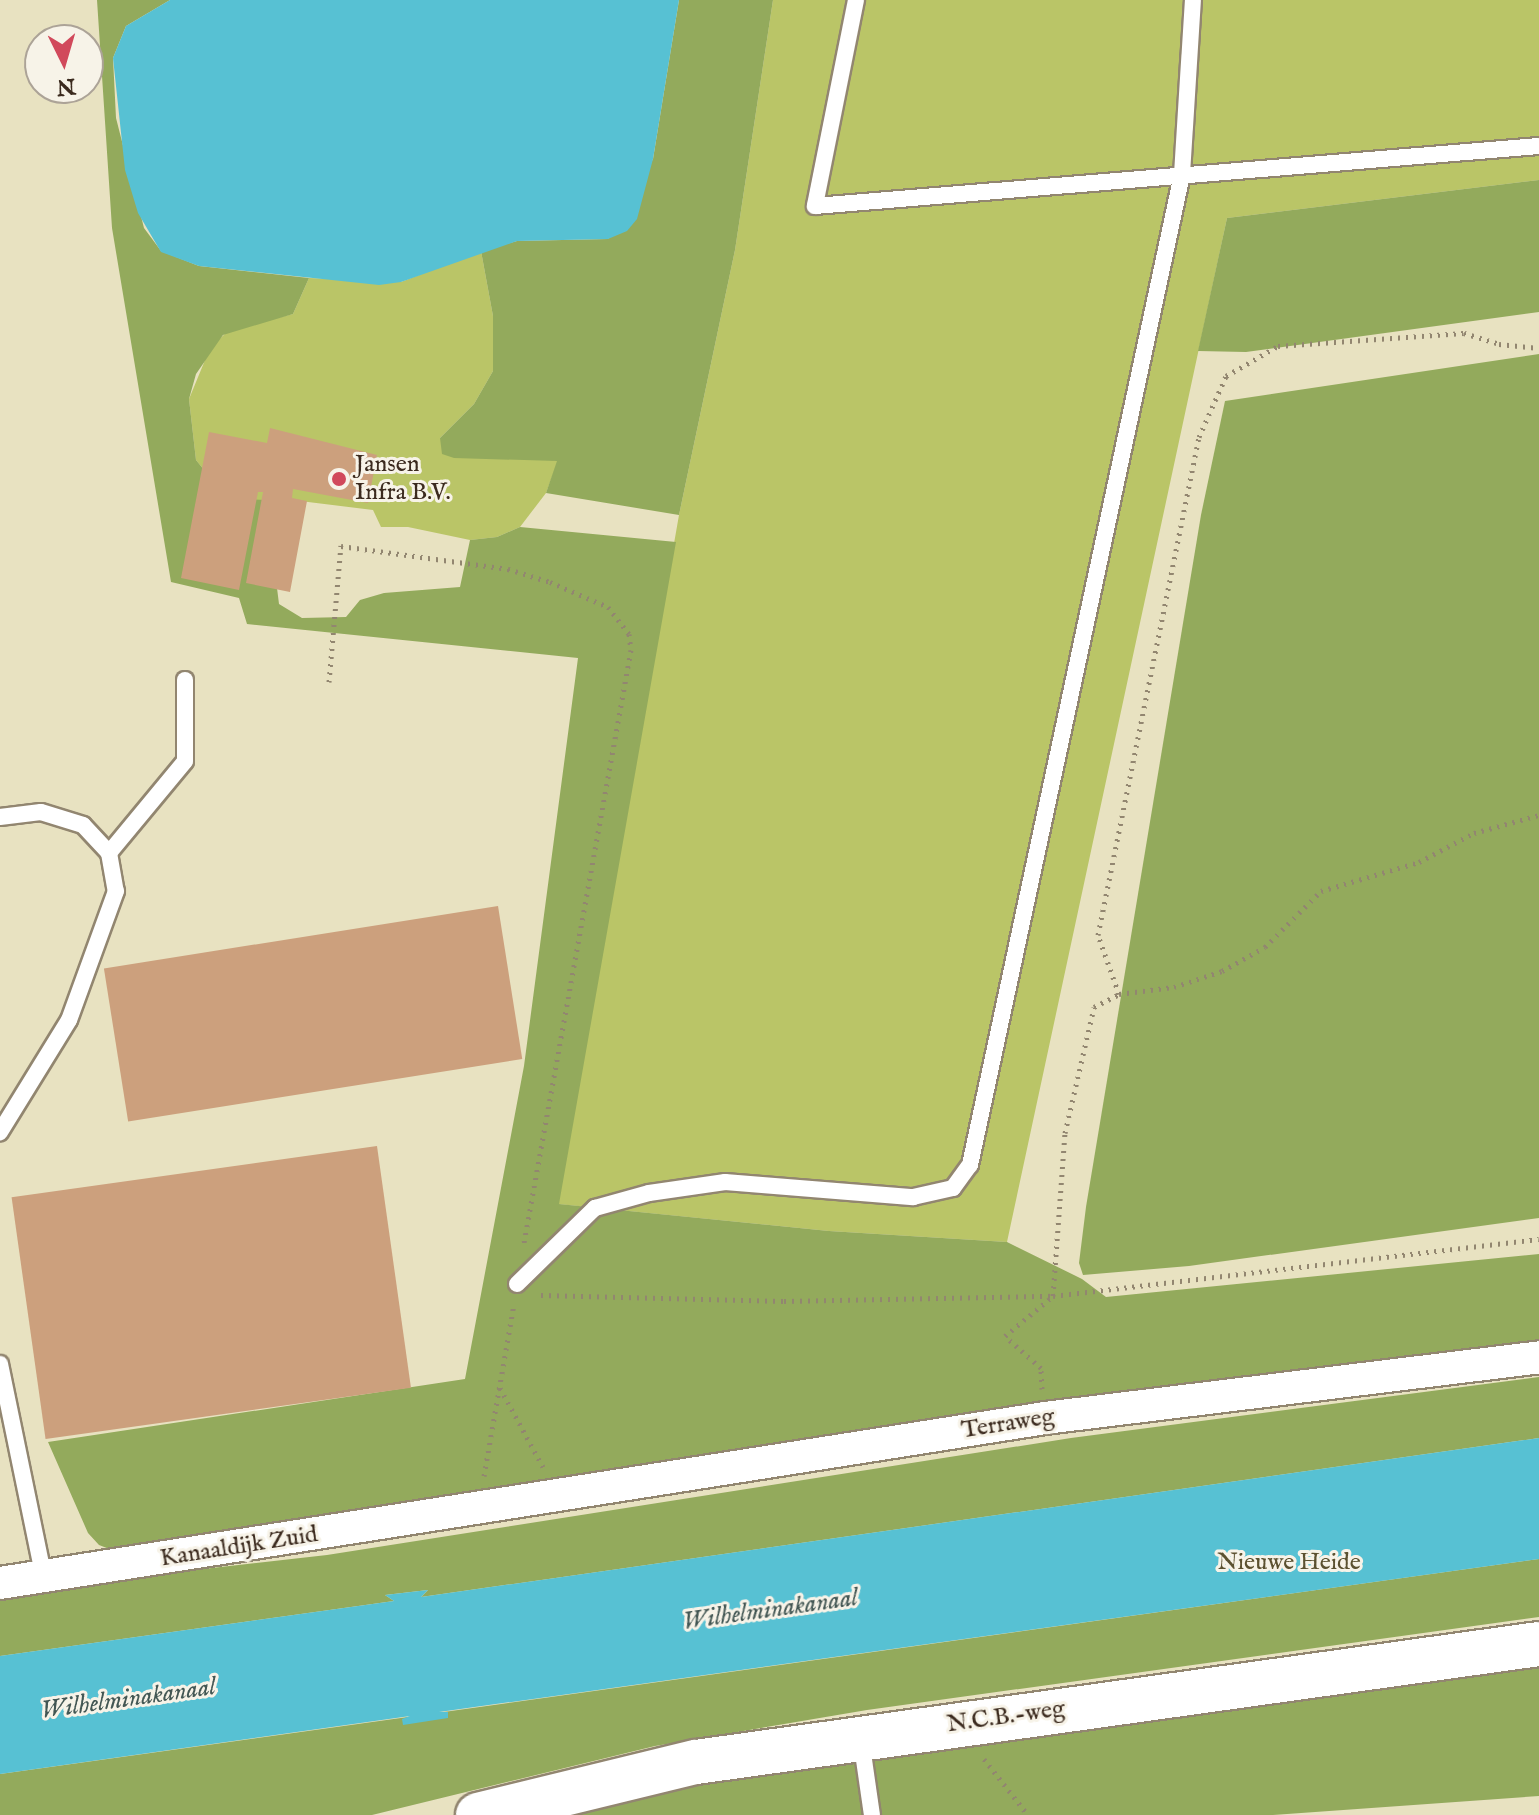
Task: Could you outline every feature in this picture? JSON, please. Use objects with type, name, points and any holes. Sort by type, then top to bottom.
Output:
[{"type":"street","name":"Terraweg","points":[[478,1508],[1045,1418],[1539,1357]]},
{"type":"street","name":"Kanaaldijk Zuid","points":[[0,1583],[478,1508]]},
{"type":"street","name":"N.C.B.-weg","points":[[478,1815],[696,1762],[957,1723],[1539,1644]]},
{"type":"lane","points":[[856,0],[815,206],[1539,146]]},
{"type":"lane","points":[[516,1289],[595,1208],[649,1193],[725,1182],[913,1197],[953,1188],[970,1165],[1182,174],[1193,0]]},
{"type":"lane","points":[[109,853],[185,761],[185,680]]},
{"type":"lane","points":[[0,817],[41,812],[64,816],[83,825],[109,853],[116,891],[106,929],[69,1020],[0,1132]]},
{"type":"lane","points":[[0,1364],[44,1578]]},
{"type":"lane","points":[[861,1738],[872,1815]]},
{"type":"path","points":[[1119,994],[1098,935],[1199,437],[1226,376],[1278,346],[1464,333],[1499,344],[1539,348]]},
{"type":"path","points":[[329,682],[341,546],[536,578],[592,597],[620,619],[629,634],[631,650],[521,1259]]},
{"type":"path","points":[[1045,1418],[1041,1368],[1005,1336],[1053,1296],[1065,1133],[1094,1007],[1119,994],[1174,987],[1222,971],[1265,947],[1321,891],[1419,862],[1474,833],[1539,815]]},
{"type":"path","points":[[531,1295],[784,1301],[1053,1296],[1539,1239]]},
{"type":"path","points":[[478,1508],[516,1289]]},
{"type":"path","points":[[499,1388],[559,1496]]},
{"type":"path","points":[[957,1723],[1028,1815]]},
{"type":"green space","points":[[97,0],[170,0],[126,26],[113,58],[116,118],[144,228],[161,251],[199,266],[309,278],[293,314],[223,335],[196,374],[189,399],[196,460],[217,486],[246,499],[266,500],[279,604],[302,618],[346,617],[360,600],[384,593],[460,587],[470,540],[497,537],[520,527],[676,542],[559,1204],[829,1231],[1007,1242],[1082,1279],[1106,1297],[1539,1254],[1539,1342],[112,1550],[99,1545],[88,1533],[48,1442],[465,1379],[524,1066],[578,658],[247,624],[239,598],[171,582],[112,228],[104,104],[104,24],[99,24]]},
{"type":"green space","points":[[679,0],[773,0],[735,250],[679,515],[546,493],[557,461],[454,458],[442,454],[440,438],[474,404],[493,371],[493,316],[481,251],[517,241],[608,239],[653,159]]},
{"type":"green space","points":[[773,0],[1539,0],[1539,180],[1227,218],[1007,1242],[829,1231],[558,1204],[679,515],[735,250]]},
{"type":"green space","points":[[1539,180],[1539,312],[1246,352],[1198,351],[1227,218]]},
{"type":"green space","points":[[481,251],[493,316],[493,371],[474,404],[440,438],[558,461],[546,493],[520,527],[497,537],[470,540],[408,527],[381,527],[373,510],[300,501],[292,541],[246,499],[217,486],[196,460],[189,399],[210,348],[229,330],[293,314],[309,278],[401,282]]},
{"type":"green space","points":[[1539,354],[1539,1218],[1189,1266],[1083,1275],[1079,1263],[1086,1207],[1201,515],[1225,401]]},
{"type":"green space","points":[[1539,1377],[1539,1438],[421,1597],[428,1590],[385,1595],[394,1601],[0,1656],[0,1592],[327,1555],[1071,1438]]},
{"type":"green space","points":[[1539,1559],[1539,1617],[867,1710],[655,1746],[372,1815],[0,1815],[0,1774]]},
{"type":"green space","points":[[1539,1660],[1539,1796],[1273,1815],[525,1815],[583,1800]]},
{"type":"water","points":[[170,0],[679,0],[653,159],[637,219],[627,231],[608,239],[517,241],[401,282],[379,285],[199,266],[161,252],[138,213],[125,170],[113,58],[126,26]]},
{"type":"water","name":"Wilhelminakanaal","points":[[1539,1438],[1539,1559],[439,1712],[448,1712],[448,1718],[403,1725],[402,1719],[410,1716],[0,1774],[0,1656],[394,1601],[385,1595],[428,1590],[421,1597]]},
{"type":"building","points":[[270,428],[377,455],[368,503],[293,489],[292,498],[307,501],[290,592],[246,583],[263,492],[258,492],[239,590],[181,578],[209,432],[267,443]]},
{"type":"building","points":[[498,906],[522,1059],[128,1122],[104,968]]},
{"type":"building","points":[[377,1146],[411,1388],[46,1439],[12,1197]]},
{"type":"place","name":"Jansen Infra B.V.","points":[[339,479]]},
{"type":"park label","name":"Nieuwe Heide","points":[[1289,1563]]}]
